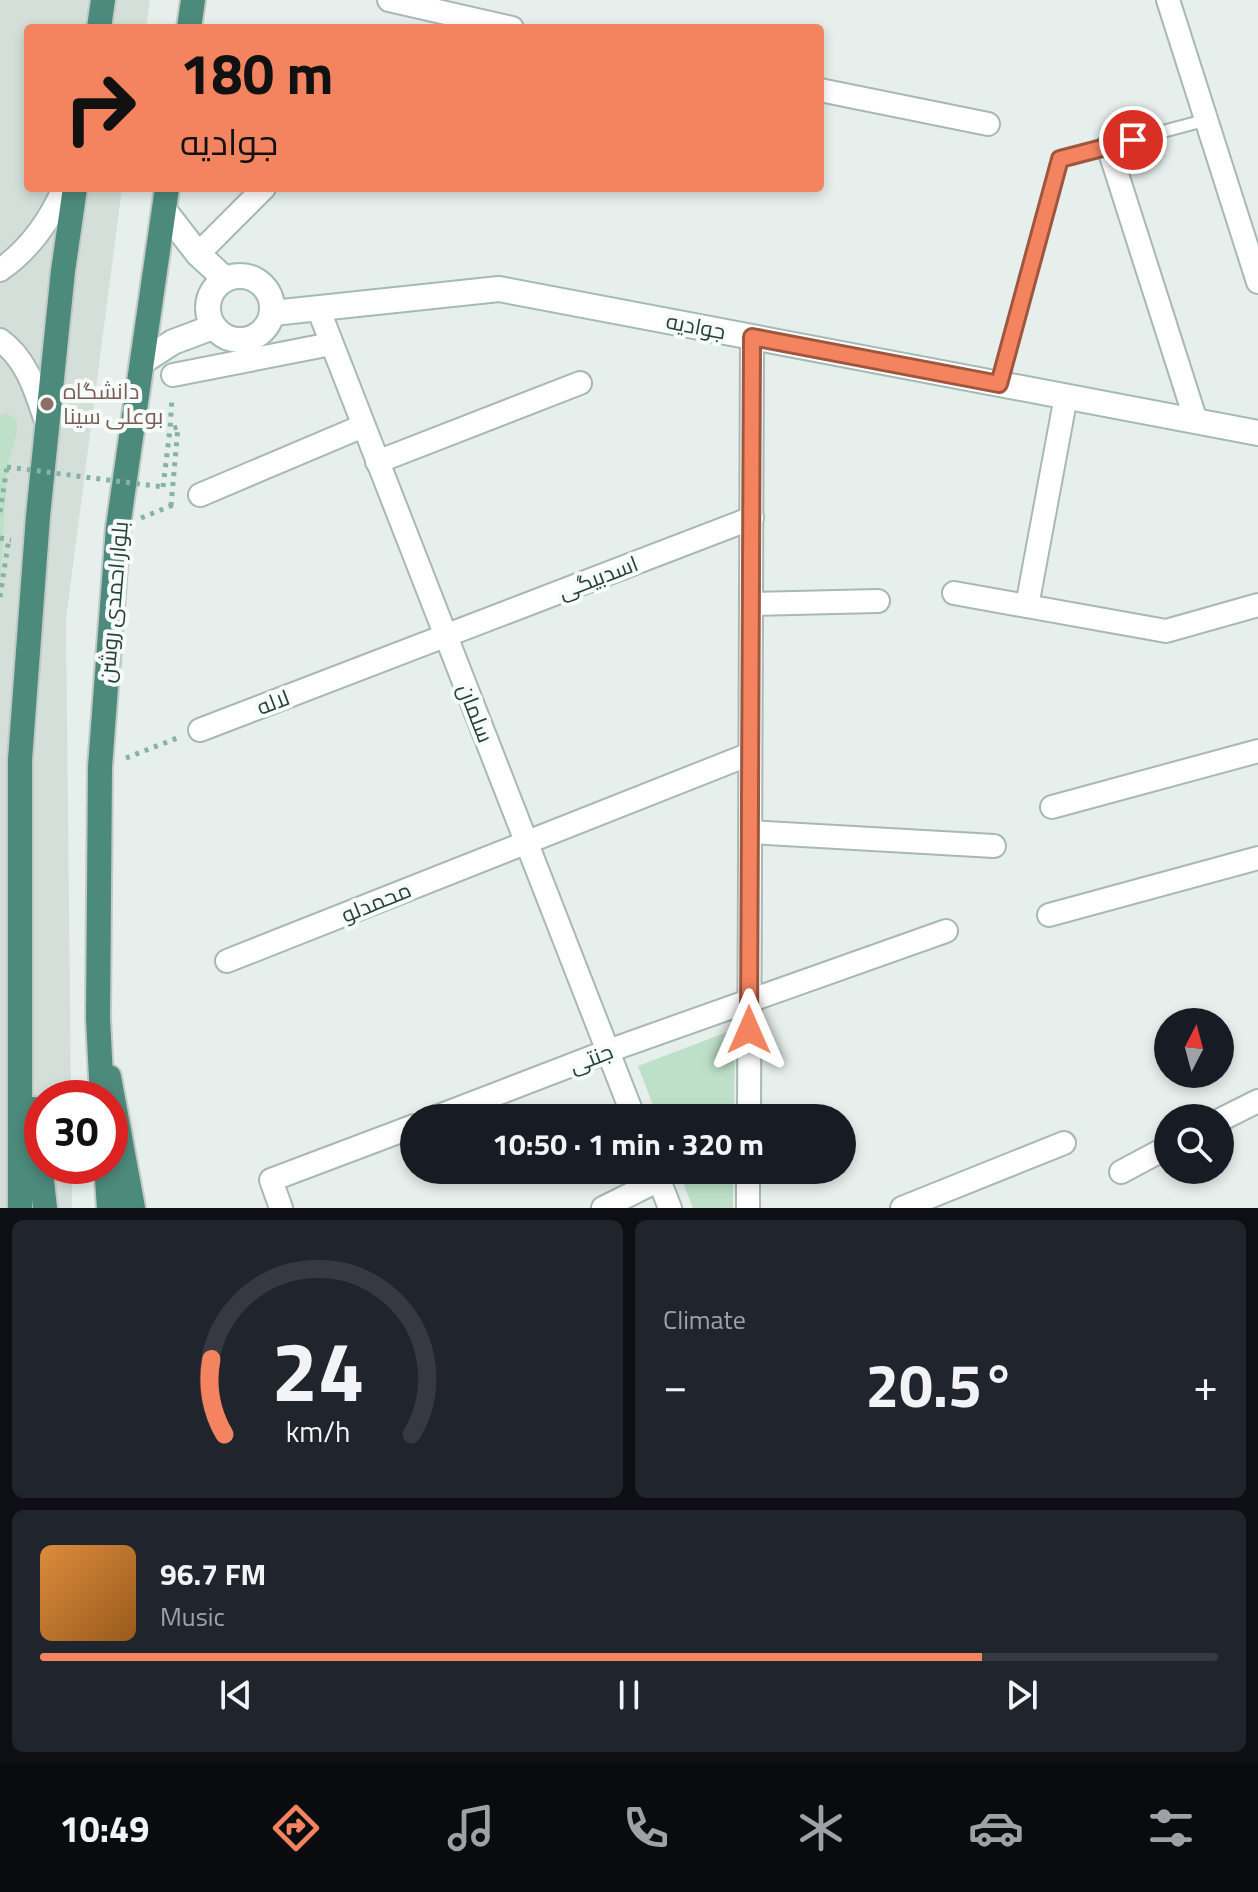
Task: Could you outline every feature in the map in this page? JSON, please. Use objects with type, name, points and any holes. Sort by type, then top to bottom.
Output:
[{"type":"highway","points":[[100,24],[103,0]]},
{"type":"highway","points":[[190,24],[193,0]]},
{"type":"highway","points":[[20,1208],[20,760],[47,426],[74,192]]},
{"type":"highway","name":"بلوار احمدی روشن","points":[[98,1018],[100,767],[118,527],[166,199]]},
{"type":"highway","points":[[22,991],[45,1208]]},
{"type":"highway","points":[[98,1018],[101,1080]]},
{"type":"highway","points":[[98,1018],[133,1208]]},
{"type":"highway","points":[[107,1184],[109,1208]]},
{"type":"main road","points":[[166,199],[198,254],[225,279]]},
{"type":"main road","points":[[239,276],[253,278],[264,286],[272,299],[273,313],[267,327],[255,338],[240,341],[225,338],[213,327],[208,314],[208,301],[214,288],[225,279],[239,276]]},
{"type":"main road","name":"جوادیه","points":[[273,313],[499,289],[1258,433]]},
{"type":"main road","points":[[142,362],[173,342],[213,327]]},
{"type":"street","points":[[389,0],[493,24]]},
{"type":"street","points":[[1168,0],[1258,282]]},
{"type":"street","points":[[824,91],[988,124]]},
{"type":"street","points":[[1108,146],[1196,421]]},
{"type":"street","points":[[0,270],[41,229],[62,192]]},
{"type":"street","points":[[198,254],[260,192]]},
{"type":"street","name":"سلمان","points":[[318,308],[629,1104]]},
{"type":"street","points":[[749,1104],[752,337]]},
{"type":"street","points":[[0,340],[19,358],[28,373],[47,426]]},
{"type":"street","points":[[173,375],[331,344]]},
{"type":"street","points":[[377,462],[580,383]]},
{"type":"street","points":[[1027,606],[1066,396]]},
{"type":"street","points":[[200,495],[363,426]]},
{"type":"street","name":"اسدبیگی","points":[[445,636],[752,518]]},
{"type":"street","points":[[954,593],[1166,631],[1258,605]]},
{"type":"street","points":[[751,604],[878,601]]},
{"type":"street","name":"لاله","points":[[200,730],[445,636]]},
{"type":"street","points":[[1052,807],[1258,751]]},
{"type":"street","name":"محمدلو","points":[[227,961],[750,754]]},
{"type":"street","points":[[750,832],[994,846]]},
{"type":"street","points":[[1049,915],[1258,858]]},
{"type":"street","name":"جنتی","points":[[470,1104],[608,1051],[946,931]]},
{"type":"street","points":[[1234,1113],[1258,1101]]},
{"type":"street","points":[[281,1208],[271,1180],[400,1131]]},
{"type":"street","points":[[902,1208],[1064,1143]]},
{"type":"street","points":[[1121,1172],[1154,1154]]},
{"type":"street","points":[[603,1208],[642,1184]]},
{"type":"street","points":[[661,1184],[670,1208]]},
{"type":"street","points":[[748,1184],[748,1208]]},
{"type":"lane","points":[[999,384],[1060,159],[1206,120]]},
{"type":"path","points":[[0,512],[7,467],[163,487],[173,375]]},
{"type":"path","points":[[170,429],[178,427],[171,506]]},
{"type":"path","points":[[118,527],[200,495]]},
{"type":"path","points":[[100,767],[200,730]]},
{"type":"shaded area","name":"دانشگاه بوعلی سینا","points":[[0,0],[150,0],[147,24],[24,24],[24,192],[121,192],[66,619],[71,1080],[24,1080],[24,1184],[72,1184],[72,1208],[0,1208]]},
{"type":"green space","points":[[5,413],[17,420],[17,433],[7,467],[0,598],[0,415]]},
{"type":"green space","points":[[735,1029],[734,1104],[653,1104],[638,1066]]},
{"type":"green space","points":[[684,1184],[733,1184],[733,1208],[693,1208]]},
{"type":"place","name":"دانشگاه بوعلی سینا","points":[[47,404]]},
{"type":"route","points":[[749,1030],[752,337],[999,384],[1060,159],[1133,140]]}]
